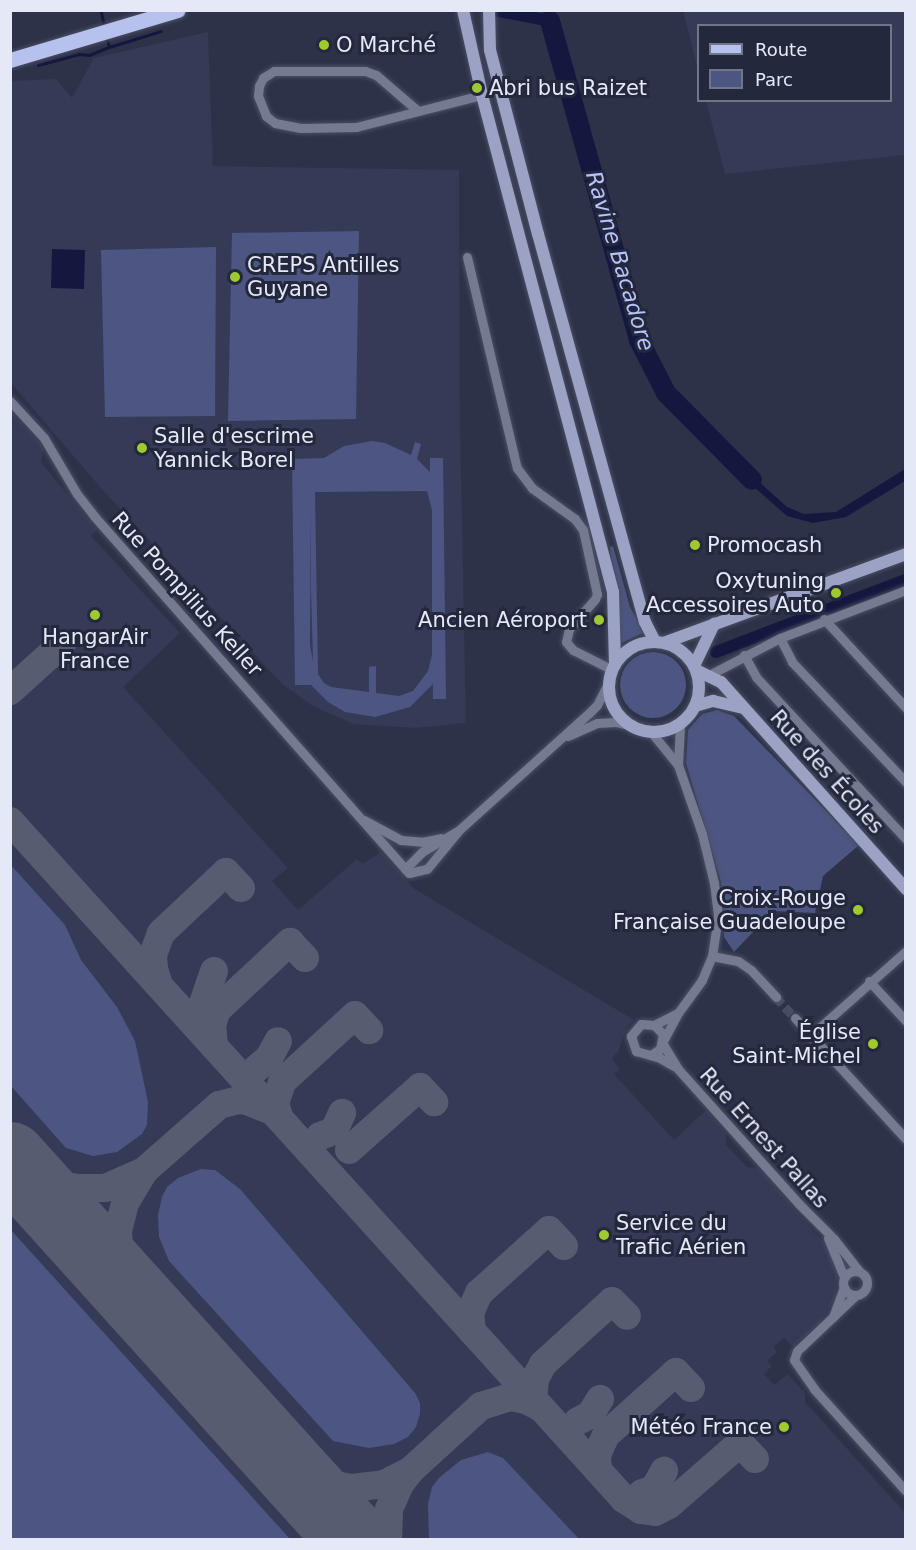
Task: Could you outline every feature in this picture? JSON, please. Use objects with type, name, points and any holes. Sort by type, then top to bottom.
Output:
[{"type":"main road","points":[[10,60],[178,10]]},
{"type":"main road","points":[[463,10],[482,95],[614,592],[613,672],[610,693],[614,706],[632,726],[651,732],[666,731],[680,725],[695,706],[695,668],[714,624]]},
{"type":"main road","points":[[489,12],[490,50],[645,622],[661,642],[680,651],[695,668]]},
{"type":"main road","points":[[613,672],[624,654],[636,646],[661,642],[714,624],[906,554]]},
{"type":"main road","name":"Rue des Écoles","points":[[695,668],[721,682],[906,889]]},
{"type":"main road","name":"Rue des Écoles","points":[[695,706],[713,701],[744,708]]},
{"type":"street","points":[[418,111],[376,75],[365,71],[274,71],[263,78],[259,86],[261,108],[266,116],[275,123],[301,128],[356,127],[482,95]]},
{"type":"street","points":[[407,871],[427,869],[459,830],[597,705],[613,672],[573,650],[566,642],[569,629],[597,594],[583,530],[574,519],[532,488],[518,468],[467,257]]},
{"type":"street","name":"Rue Pompilius Keller","points":[[10,401],[44,438],[77,494],[94,516],[220,657],[346,805],[407,871]]},
{"type":"street","points":[[709,675],[780,638],[824,619],[906,590]]},
{"type":"street","points":[[824,619],[906,708]]},
{"type":"street","points":[[780,638],[792,662],[906,782]]},
{"type":"street","points":[[744,656],[756,677],[906,839]]},
{"type":"street","points":[[557,741],[597,723],[616,722],[632,726]]},
{"type":"street","points":[[678,765],[680,725]]},
{"type":"street","points":[[651,732],[678,765],[702,834],[714,883],[718,916],[712,956],[702,980],[678,1013],[663,1042],[651,1055],[636,1051],[631,1036],[641,1024],[654,1025],[660,1029],[663,1042]]},
{"type":"street","name":"Rue Pompilius Keller","points":[[346,805],[364,820],[401,840],[422,842],[442,838]]},
{"type":"street","points":[[407,871],[422,852],[442,838],[459,830]]},
{"type":"street","points":[[811,1035],[869,981],[906,951]]},
{"type":"street","points":[[712,956],[738,961],[751,970],[776,997]]},
{"type":"street","points":[[869,981],[906,1021]]},
{"type":"street","points":[[654,1025],[678,1013]]},
{"type":"street","points":[[795,1018],[906,1139]]},
{"type":"street","name":"Rue Ernest Pallas","points":[[663,1042],[678,1069],[834,1239],[859,1271]]},
{"type":"street","name":"Rue Ernest Pallas","points":[[651,1055],[678,1069]]},
{"type":"street","name":"Rue Ernest Pallas","points":[[824,1230],[844,1276]]},
{"type":"street","points":[[832,1317],[844,1287],[844,1276],[850,1271],[859,1271],[865,1276],[867,1284],[863,1292],[856,1295],[795,1354],[795,1365],[906,1491]]},
{"type":"street","points":[[844,1287],[849,1293],[856,1295]]},
{"type":"shaded area","points":[[683,11],[905,11],[905,155],[725,174],[706,102],[892,102],[892,24],[697,24],[697,67]]},
{"type":"shaded area","name":"CREPS Antilles Guyane","points":[[208,32],[213,166],[459,170],[460,422],[466,723],[416,728],[353,724],[311,705],[282,684],[100,487],[11,383],[10,81],[56,79],[72,98],[94,58]]},
{"type":"shaded area","points":[[52,249],[85,250],[84,289],[51,288]]},
{"type":"shaded area","points":[[10,411],[44,448],[41,462],[97,530],[91,536],[180,633],[123,687],[288,868],[272,881],[298,910],[357,859],[363,864],[381,852],[413,888],[634,1020],[627,1027],[618,1052],[612,1058],[620,1070],[614,1074],[674,1140],[706,1110],[726,1133],[726,1145],[747,1167],[758,1168],[825,1244],[838,1273],[834,1300],[820,1322],[793,1347],[784,1338],[773,1347],[777,1352],[767,1361],[772,1366],[764,1374],[774,1385],[788,1374],[805,1393],[805,1402],[905,1513],[905,1539],[11,1539]]},
{"type":"shaded area","points":[[733,463],[756,479],[787,507],[804,514],[836,512],[905,469],[905,481],[846,517],[813,523],[787,516],[744,478]]},
{"type":"green space","points":[[359,231],[356,419],[228,421],[232,233]]},
{"type":"green space","points":[[216,247],[215,416],[105,417],[101,250]]},
{"type":"green space","points":[[372,441],[385,443],[411,455],[415,442],[421,444],[417,459],[430,472],[430,458],[443,458],[446,699],[433,699],[433,684],[410,707],[375,717],[345,712],[328,702],[311,685],[295,685],[292,459],[324,458],[344,446]],"holes":[[[427,491],[432,510],[432,655],[428,671],[413,691],[399,696],[376,693],[376,666],[369,667],[369,692],[331,687],[324,683],[318,674],[315,492]],[[311,501],[311,589],[313,661],[310,645]]]},
{"type":"green space","points":[[613,546],[630,607],[643,630],[643,633],[617,645],[610,547]]},
{"type":"green space","points":[[653,652],[666,655],[676,662],[683,672],[686,685],[683,698],[676,708],[666,715],[653,718],[640,715],[630,708],[623,698],[620,685],[623,672],[630,662],[640,655]]},
{"type":"green space","points":[[717,710],[734,716],[859,845],[823,876],[815,913],[773,911],[734,952],[724,937],[721,882],[686,763],[688,730],[702,714]]},
{"type":"green space","points":[[10,864],[65,925],[81,960],[117,1007],[135,1041],[148,1102],[147,1125],[142,1134],[117,1152],[93,1156],[66,1148],[11,1086]]},
{"type":"green space","points":[[201,1169],[215,1170],[240,1189],[415,1393],[420,1403],[420,1414],[416,1427],[408,1437],[394,1444],[369,1448],[333,1441],[169,1261],[159,1237],[158,1215],[162,1197],[167,1187],[178,1178]]},
{"type":"green space","points":[[11,1230],[290,1539],[11,1539]]},
{"type":"green space","points":[[488,1452],[503,1458],[579,1539],[429,1539],[428,1504],[432,1487],[440,1477],[461,1460]]},
{"type":"waterway","points":[[494,10],[550,21],[549,10]]},
{"type":"waterway","points":[[101,12],[104,26]]},
{"type":"waterway","name":"Ravine Bacadore","points":[[550,21],[639,340],[666,393],[752,480]]},
{"type":"waterway","points":[[106,36],[109,47],[161,31]]},
{"type":"waterway","points":[[38,65],[79,54],[89,55],[109,47]]},
{"type":"waterway","points":[[716,652],[906,580]]},
{"type":"taxiway","points":[[10,691],[62,644]]},
{"type":"taxiway","points":[[10,821],[624,1499],[641,1510],[655,1512],[669,1505],[740,1443],[755,1459]]},
{"type":"taxiway","points":[[159,985],[153,955],[161,933],[226,872],[241,888]]},
{"type":"taxiway","points":[[214,1046],[212,1025],[217,1010],[290,942],[305,958]]},
{"type":"taxiway","points":[[202,1006],[214,971]]},
{"type":"taxiway","points":[[280,1119],[275,1104],[282,1082],[355,1015],[369,1030]]},
{"type":"taxiway","points":[[257,1068],[269,1058],[278,1041]]},
{"type":"taxiway","points":[[349,1150],[420,1087],[434,1102]]},
{"type":"taxiway","points":[[133,1295],[121,1262],[118,1231],[125,1203],[144,1171],[219,1105],[239,1100],[272,1111]]},
{"type":"taxiway","points":[[320,1136],[334,1131],[342,1113]]},
{"type":"taxiway","points":[[10,1159],[44,1181],[76,1188],[105,1188],[144,1171]]},
{"type":"taxiway","points":[[472,1331],[470,1313],[479,1293],[549,1230],[564,1246]]},
{"type":"taxiway","points":[[533,1399],[535,1379],[543,1364],[612,1301],[627,1316]]},
{"type":"taxiway","points":[[598,1470],[597,1455],[606,1435],[676,1372],[691,1388]]},
{"type":"taxiway","points":[[388,1540],[389,1509],[400,1484],[411,1470],[481,1406],[510,1397],[526,1400],[541,1408]]},
{"type":"taxiway","points":[[578,1421],[590,1415],[600,1399]]},
{"type":"taxiway","points":[[285,1461],[315,1481],[352,1488],[384,1484],[411,1470]]},
{"type":"taxiway","points":[[642,1493],[654,1489],[664,1471]]},
{"type":"runway","points":[[10,1159],[354,1540]]},
{"type":"tunnel","points":[[776,997],[795,1018]]},
{"type":"place","name":"O Marché","points":[[324,45]]},
{"type":"place","name":"Abri bus Raizet","points":[[477,88]]},
{"type":"place","name":"CREPS Antilles Guyane","points":[[235,277]]},
{"type":"place","name":"Salle d'escrime Yannick Borel","points":[[142,448]]},
{"type":"place","name":"Promocash","points":[[695,545]]},
{"type":"place","name":"Oxytuning Accessoires Auto","points":[[836,593]]},
{"type":"place","name":"HangarAir France","points":[[95,615]]},
{"type":"place","name":"Ancien Aéroport","points":[[599,620]]},
{"type":"place","name":"Croix-Rouge Française Guadeloupe","points":[[858,910]]},
{"type":"place","name":"Église Saint-Michel","points":[[873,1044]]},
{"type":"place","name":"Service du Trafic Aérien","points":[[604,1235]]},
{"type":"place","name":"Météo France","points":[[784,1427]]}]
